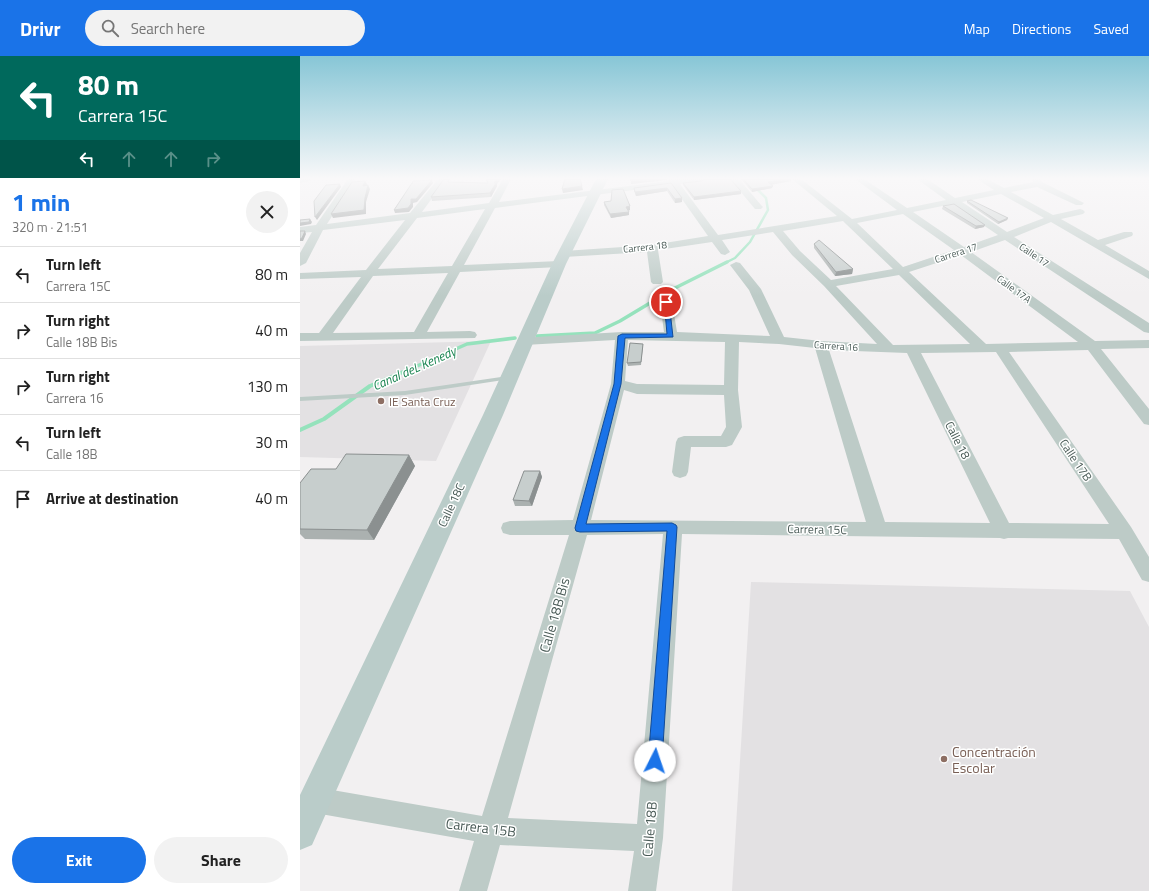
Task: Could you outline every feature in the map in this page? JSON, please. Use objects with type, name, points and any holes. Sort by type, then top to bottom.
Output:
[{"type":"main road","name":"Calle 18C","points":[[300,832],[308,800],[508,378],[562,259],[583,218]]},
{"type":"street","points":[[300,263],[326,218]]},
{"type":"street","points":[[300,230],[398,218]]},
{"type":"street","points":[[322,336],[369,272],[412,218]]},
{"type":"street","points":[[418,336],[454,270],[485,218]]},
{"type":"street","points":[[701,218],[725,252]]},
{"type":"street","points":[[844,218],[982,348]]},
{"type":"street","name":"Carrera 18","points":[[300,276],[369,272],[454,270],[562,259],[652,248],[770,229],[861,218]]},
{"type":"street","name":"Calle 17A","points":[[918,218],[1091,345],[1149,420]]},
{"type":"street","name":"Calle 17","points":[[981,218],[1149,329]]},
{"type":"street","points":[[1052,218],[1149,276]]},
{"type":"street","name":"Carrera 17","points":[[828,284],[901,270],[1007,236],[1052,218]]},
{"type":"street","points":[[770,229],[828,284],[889,348]]},
{"type":"street","points":[[1097,244],[1128,234]]},
{"type":"street","points":[[652,248],[657,282]]},
{"type":"street","points":[[736,265],[755,289],[779,340]]},
{"type":"street","points":[[666,302],[671,336]]},
{"type":"street","points":[[300,337],[470,335]]},
{"type":"street","name":"Carrera 16","points":[[524,341],[622,336],[671,336],[779,340],[821,345],[889,348],[1000,348],[1149,344]]},
{"type":"street","name":"Calle 18B Bis","points":[[473,891],[580,528],[618,384],[622,336]]},
{"type":"street","points":[[680,472],[684,442],[726,441],[734,427],[731,390],[732,338]]},
{"type":"street","points":[[821,345],[878,530]]},
{"type":"street","name":"Calle 18","points":[[912,348],[1004,532]]},
{"type":"street","name":"Calle 17B","points":[[1000,348],[1124,532],[1149,574]]},
{"type":"street","points":[[618,384],[636,389],[731,390]]},
{"type":"street","name":"Carrera 15C","points":[[510,528],[672,527],[1004,532],[1124,532]]},
{"type":"street","name":"Calle 18B","points":[[642,891],[649,838],[672,527]]},
{"type":"street","name":"Carrera 15B","points":[[308,800],[491,831],[649,838]]},
{"type":"lane","points":[[300,399],[405,393],[508,378]]},
{"type":"shaded area","name":"IE Santa Cruz","points":[[491,341],[436,461],[300,457],[300,346]]},
{"type":"shaded area","name":"Concentración Escolar","points":[[751,582],[1130,591],[1149,627],[1149,891],[732,891]]},
{"type":"building","points":[[963,218],[975,218],[985,225],[976,226]]},
{"type":"building","points":[[993,218],[1008,218],[999,222]]},
{"type":"building","points":[[310,219],[309,222],[300,223],[300,220]]},
{"type":"building","points":[[300,231],[305,231],[300,239]]},
{"type":"building","points":[[819,240],[853,269],[836,272],[814,244]]},
{"type":"building","points":[[630,343],[643,344],[641,362],[627,363]]},
{"type":"building","points":[[346,454],[409,455],[367,530],[300,529],[300,483],[311,469],[336,469]]},
{"type":"building","points":[[524,471],[540,471],[529,501],[513,500]]},
{"type":"waterway","name":"Canal deL Kenedy","points":[[537,336],[595,333],[620,321],[675,288],[735,258],[750,242],[764,218]]},
{"type":"waterway","name":"Canal deL Kenedy","points":[[408,370],[467,344],[515,338]]},
{"type":"waterway","name":"Canal deL Kenedy","points":[[300,430],[324,419],[370,386],[410,369]]},
{"type":"place","name":"IE Santa Cruz","points":[[381,401]]},
{"type":"place","name":"Concentración Escolar","points":[[944,759]]},
{"type":"route","points":[[655,761],[672,527],[580,528],[618,384],[622,336],[671,336],[666,302]]}]
